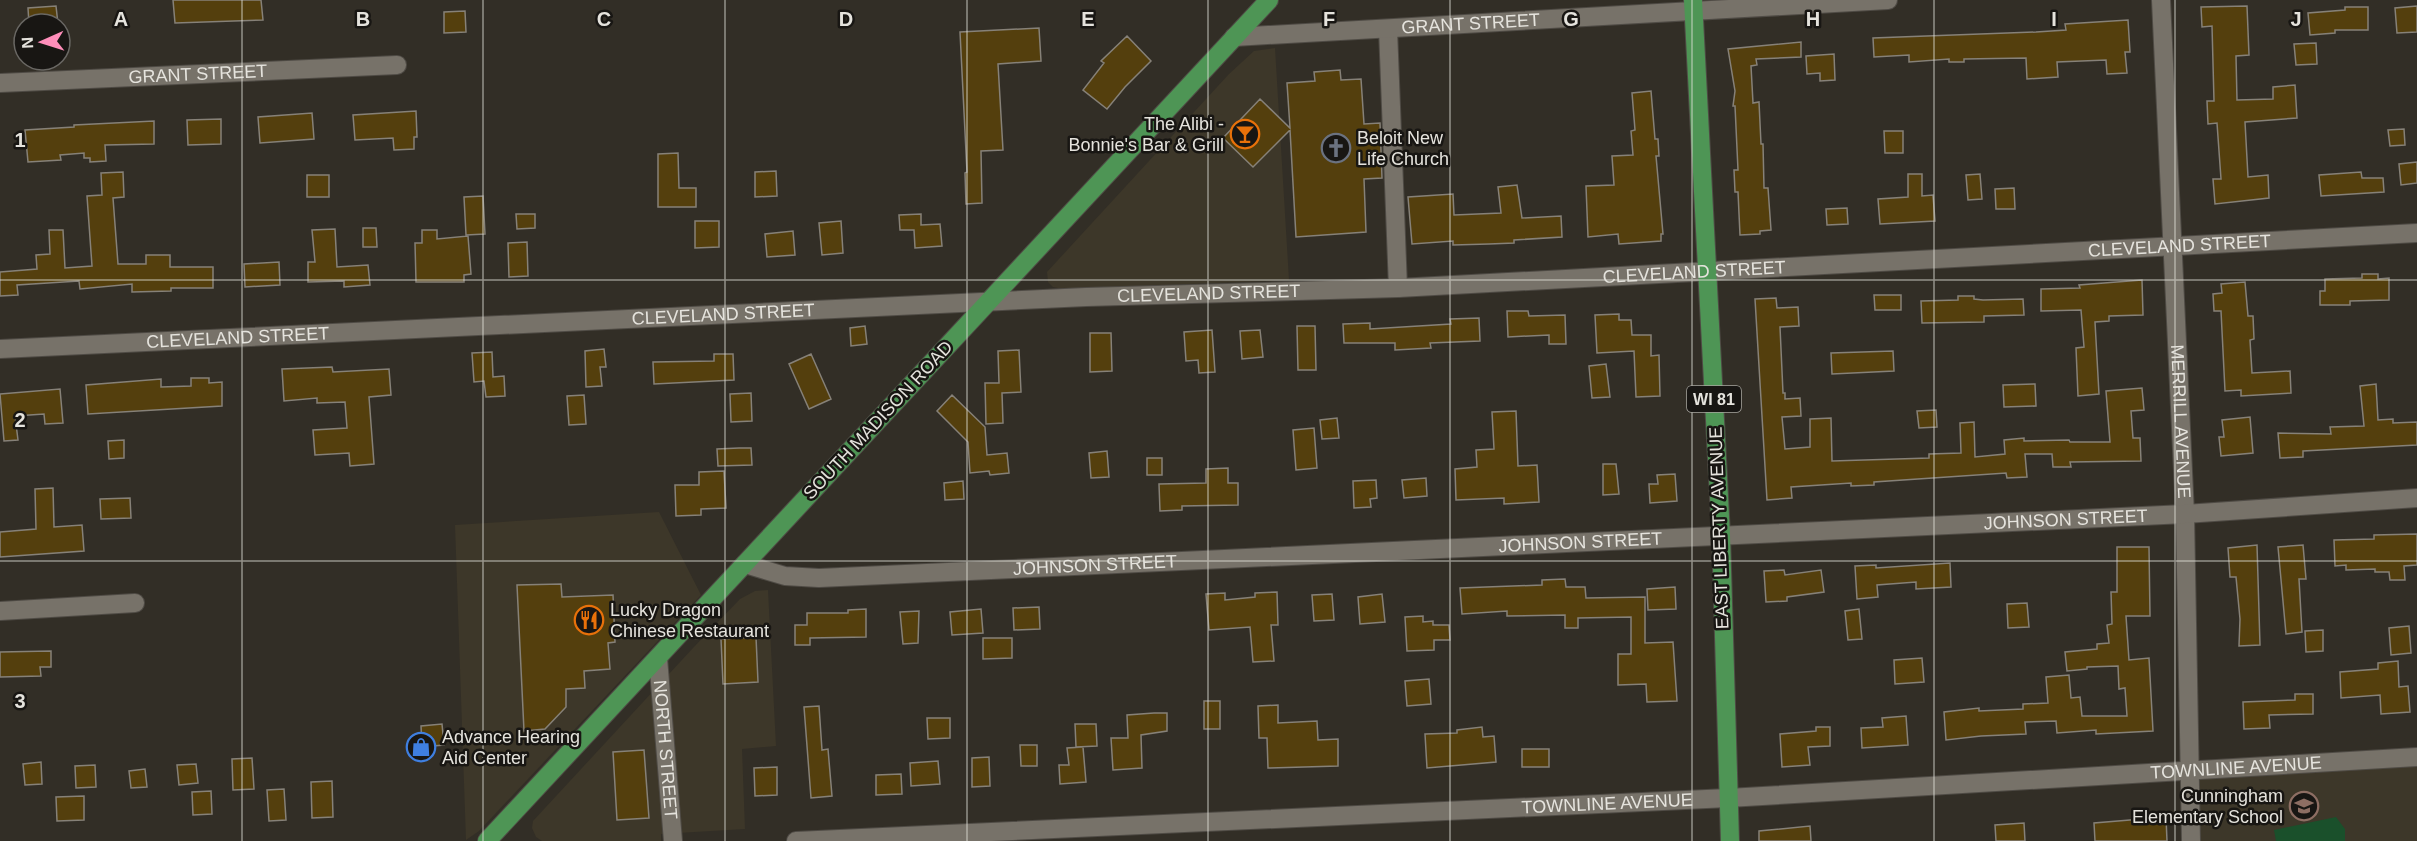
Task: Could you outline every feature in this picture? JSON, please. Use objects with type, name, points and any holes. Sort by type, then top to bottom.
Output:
[{"type":"main road","name":"SOUTH MADISON ROAD","points":[[487,841],[1269,0]]},
{"type":"main road","name":"EAST LIBERTY AVENUE","points":[[1693,5],[1721,535],[1730,841]]},
{"type":"street","name":"GRANT STREET","points":[[1234,38],[1693,5],[1888,0]]},
{"type":"street","name":"MERRILL AVENUE","points":[[2161,0],[2186,514],[2192,841]]},
{"type":"street","points":[[1388,28],[1398,288]]},
{"type":"street","name":"GRANT STREET","points":[[0,83],[397,64]]},
{"type":"street","name":"CLEVELAND STREET","points":[[0,349],[988,302],[1398,288],[2417,233]]},
{"type":"street","name":"JOHNSON STREET","points":[[745,564],[785,576],[819,578],[2186,514],[2417,498]]},
{"type":"street","points":[[0,611],[135,603]]},
{"type":"street","name":"NORTH STREET","points":[[658,658],[673,841]]},
{"type":"street","name":"TOWNLINE AVENUE","points":[[796,841],[1728,798],[2417,757]]},
{"type":"shaded area","points":[[1275,48],[1289,280],[1063,289],[1053,287],[1048,282],[1047,272],[1229,74],[1254,51]]},
{"type":"shaded area","points":[[659,512],[701,595],[479,831],[466,840],[455,525]]},
{"type":"shaded area","points":[[768,590],[776,746],[742,749],[745,829],[661,834],[661,841],[542,841],[536,837],[532,828],[533,821],[693,648],[740,599],[755,591]]},
{"type":"shaded area","name":"Cunningham Elementary School","points":[[2417,757],[2417,841],[2192,841],[2189,770]]},
{"type":"green space","points":[[2336,817],[2345,829],[2345,841],[2276,841],[2274,830]]},
{"type":"building","points":[[173,0],[261,0],[263,20],[175,23]]},
{"type":"building","points":[[56,6],[57,12],[28,12],[28,8]]},
{"type":"building","points":[[2247,6],[2249,55],[2236,56],[2237,100],[2273,99],[2273,87],[2295,85],[2297,118],[2245,122],[2248,177],[2268,175],[2269,198],[2215,204],[2213,179],[2221,179],[2217,123],[2208,124],[2207,101],[2214,101],[2212,26],[2202,27],[2201,7]]},
{"type":"building","points":[[2417,6],[2417,32],[2397,33],[2395,8]]},
{"type":"building","points":[[2345,7],[2368,7],[2368,30],[2335,30],[2335,33],[2310,35],[2308,13],[2345,10]]},
{"type":"building","points":[[465,11],[466,32],[444,33],[444,12]]},
{"type":"building","points":[[2128,20],[2130,52],[2125,52],[2127,73],[2107,74],[2106,60],[2057,62],[2058,77],[2027,79],[2026,58],[1964,59],[1964,62],[1949,62],[1949,59],[1909,62],[1909,55],[1874,57],[1873,38],[2066,30],[2065,24]]},
{"type":"building","points":[[1039,28],[1041,61],[998,64],[1003,150],[981,151],[982,203],[966,204],[965,173],[967,172],[960,32]]},
{"type":"building","points":[[1127,36],[1151,61],[1107,109],[1083,90],[1104,63],[1101,61]]},
{"type":"building","points":[[1801,42],[1801,57],[1756,59],[1757,65],[1751,66],[1753,103],[1759,102],[1764,188],[1768,188],[1771,230],[1760,231],[1760,234],[1740,235],[1738,192],[1735,192],[1734,170],[1738,170],[1735,106],[1733,106],[1735,91],[1728,49]]},
{"type":"building","points":[[2316,43],[2317,64],[2296,65],[2294,44]]},
{"type":"building","points":[[1834,54],[1835,80],[1820,81],[1820,73],[1807,74],[1806,56]]},
{"type":"building","name":"Beloit New Life Church","points":[[1340,70],[1341,80],[1361,79],[1364,124],[1380,123],[1382,178],[1364,179],[1366,232],[1296,237],[1290,130],[1253,167],[1223,138],[1260,99],[1290,128],[1287,83],[1315,81],[1314,72]]},
{"type":"building","points":[[1651,91],[1655,139],[1658,139],[1659,156],[1656,156],[1663,234],[1661,234],[1661,241],[1619,244],[1618,234],[1588,237],[1586,186],[1614,185],[1612,156],[1633,155],[1631,131],[1635,130],[1632,93]]},
{"type":"building","points":[[416,111],[417,137],[414,137],[414,149],[394,150],[393,138],[355,140],[353,115]]},
{"type":"building","points":[[312,113],[314,139],[260,143],[258,117]]},
{"type":"building","points":[[221,119],[221,144],[188,145],[187,120]]},
{"type":"building","points":[[154,121],[154,144],[105,145],[106,161],[90,162],[90,158],[84,158],[84,153],[60,155],[61,160],[28,162],[25,130]]},
{"type":"building","points":[[2404,129],[2405,145],[2390,146],[2388,130]]},
{"type":"building","points":[[1884,131],[1903,131],[1903,153],[1885,153]]},
{"type":"building","points":[[678,153],[679,188],[696,188],[696,207],[658,207],[658,154]]},
{"type":"building","points":[[2417,162],[2417,183],[2401,185],[2399,164]]},
{"type":"building","points":[[776,171],[777,196],[755,197],[755,172]]},
{"type":"building","points":[[123,172],[124,197],[113,198],[118,264],[146,264],[146,255],[170,255],[170,267],[213,267],[213,288],[171,288],[171,291],[132,292],[132,284],[80,289],[79,281],[17,285],[18,295],[0,296],[0,272],[37,269],[36,255],[50,254],[49,230],[63,230],[65,268],[92,266],[87,196],[102,195],[101,173]]},
{"type":"building","points":[[2361,172],[2362,178],[2383,178],[2384,192],[2321,196],[2319,175]]},
{"type":"building","points":[[1908,174],[1922,174],[1922,196],[1933,195],[1935,221],[1880,224],[1878,199],[1908,197]]},
{"type":"building","points":[[1980,174],[1982,199],[1968,200],[1966,175]]},
{"type":"building","points":[[307,175],[329,175],[329,197],[307,197]]},
{"type":"building","points":[[1517,185],[1522,218],[1561,216],[1562,237],[1514,240],[1514,243],[1453,245],[1453,241],[1412,244],[1408,197],[1453,194],[1454,215],[1501,213],[1498,187]]},
{"type":"building","points":[[2014,188],[2015,209],[1996,209],[1995,189]]},
{"type":"building","points":[[483,196],[485,234],[466,235],[464,197]]},
{"type":"building","points":[[1847,208],[1848,224],[1827,225],[1826,209]]},
{"type":"building","points":[[516,214],[535,214],[535,228],[517,229]]},
{"type":"building","points":[[921,214],[921,225],[940,224],[942,246],[915,248],[914,230],[900,230],[899,215]]},
{"type":"building","points":[[695,221],[719,221],[719,247],[695,248]]},
{"type":"building","points":[[841,221],[843,253],[822,255],[819,223]]},
{"type":"building","points":[[363,228],[376,228],[377,247],[363,247]]},
{"type":"building","points":[[335,229],[337,267],[368,265],[370,285],[344,287],[344,281],[308,282],[308,262],[315,262],[312,230]]},
{"type":"building","points":[[422,230],[437,230],[437,239],[468,236],[471,274],[464,275],[464,282],[416,282],[415,243],[422,243]]},
{"type":"building","points":[[793,231],[795,255],[767,257],[765,234]]},
{"type":"building","points":[[527,242],[528,276],[509,277],[508,243]]},
{"type":"building","points":[[279,262],[280,285],[245,287],[244,264]]},
{"type":"building","points":[[2362,274],[2378,274],[2378,279],[2389,278],[2389,300],[2350,301],[2350,305],[2320,305],[2320,291],[2325,291],[2325,279],[2362,278]]},
{"type":"building","points":[[2142,280],[2143,315],[2109,316],[2109,321],[2095,322],[2099,394],[2078,396],[2076,348],[2084,347],[2081,310],[2041,311],[2041,289],[2080,288],[2079,285]]},
{"type":"building","points":[[2245,282],[2248,316],[2253,316],[2254,339],[2250,340],[2252,373],[2290,371],[2291,393],[2241,396],[2241,390],[2225,391],[2221,311],[2214,311],[2213,294],[2222,293],[2221,284]]},
{"type":"building","points":[[1874,295],[1901,295],[1901,310],[1875,310]]},
{"type":"building","points":[[1958,296],[1974,296],[1974,299],[1983,300],[2023,299],[2024,315],[1984,316],[1984,322],[1922,323],[1921,301],[1958,300]]},
{"type":"building","points":[[1776,298],[1777,308],[1798,307],[1799,326],[1780,327],[1783,393],[1785,393],[1785,399],[1800,398],[1801,416],[1782,417],[1785,449],[1810,447],[1810,419],[1831,418],[1832,461],[1929,458],[1929,454],[1961,453],[1960,423],[1974,422],[1975,457],[2005,454],[2004,440],[2024,438],[2024,441],[2110,442],[2106,391],[2142,388],[2144,410],[2131,411],[2133,438],[2140,438],[2141,461],[2070,462],[2071,467],[2053,467],[2052,454],[2025,454],[2027,477],[2007,478],[2006,473],[1874,482],[1874,485],[1851,486],[1851,483],[1791,487],[1792,498],[1767,500],[1755,299]]},
{"type":"building","points":[[1507,311],[1528,311],[1529,316],[1565,315],[1566,344],[1549,344],[1549,335],[1508,337]]},
{"type":"building","points":[[1619,314],[1619,320],[1631,320],[1632,335],[1651,335],[1651,356],[1659,355],[1660,396],[1636,397],[1634,351],[1597,353],[1595,315]]},
{"type":"building","points":[[1479,318],[1480,341],[1430,343],[1431,348],[1395,350],[1395,343],[1344,343],[1343,324],[1370,323],[1370,329],[1451,324],[1450,319]]},
{"type":"building","points":[[865,326],[867,344],[851,346],[850,328]]},
{"type":"building","points":[[1297,326],[1315,326],[1316,370],[1298,370]]},
{"type":"building","points":[[1212,330],[1215,372],[1199,373],[1198,360],[1186,361],[1184,332]]},
{"type":"building","points":[[1260,330],[1263,357],[1242,359],[1240,331]]},
{"type":"building","points":[[1090,333],[1111,333],[1112,371],[1090,372]]},
{"type":"building","points":[[604,349],[606,367],[600,367],[602,386],[586,387],[585,351]]},
{"type":"building","points":[[1019,350],[1021,392],[1002,393],[1003,423],[986,424],[985,383],[999,383],[998,351]]},
{"type":"building","points":[[1893,351],[1894,371],[1832,374],[1831,353]]},
{"type":"building","points":[[492,352],[493,377],[504,376],[505,396],[486,397],[484,381],[474,382],[472,353]]},
{"type":"building","points":[[714,354],[733,354],[734,380],[654,384],[653,362],[714,361]]},
{"type":"building","points":[[811,354],[831,399],[809,409],[789,364]]},
{"type":"building","points":[[1606,364],[1610,397],[1592,398],[1589,366]]},
{"type":"building","points":[[332,367],[333,372],[389,369],[391,395],[369,397],[374,464],[350,466],[349,453],[315,455],[313,430],[347,428],[345,402],[317,403],[317,398],[284,401],[282,369]]},
{"type":"building","points":[[191,378],[209,378],[209,383],[222,382],[222,406],[88,414],[86,385],[161,379],[161,387],[191,386]]},
{"type":"building","points":[[2035,384],[2036,406],[2004,407],[2003,385]]},
{"type":"building","points":[[2376,384],[2378,420],[2393,419],[2393,423],[2417,422],[2417,445],[2303,451],[2303,457],[2280,458],[2278,433],[2331,434],[2330,427],[2364,426],[2360,386]]},
{"type":"building","points":[[60,389],[63,423],[45,424],[44,414],[15,416],[18,440],[4,441],[0,394]]},
{"type":"building","points":[[751,393],[752,421],[731,422],[730,394]]},
{"type":"building","points":[[584,395],[586,424],[569,425],[567,396]]},
{"type":"building","points":[[952,395],[985,427],[987,455],[1007,453],[1009,473],[990,475],[989,471],[970,473],[968,442],[937,411]]},
{"type":"building","points":[[1936,410],[1937,427],[1919,428],[1917,411]]},
{"type":"building","points":[[1516,411],[1518,466],[1537,465],[1539,502],[1504,504],[1504,498],[1456,500],[1455,469],[1477,467],[1476,450],[1494,449],[1492,412]]},
{"type":"building","points":[[2250,417],[2253,453],[2221,456],[2219,437],[2224,437],[2222,420]]},
{"type":"building","points":[[1337,418],[1339,438],[1322,439],[1320,420]]},
{"type":"building","points":[[1314,428],[1317,468],[1296,470],[1293,430]]},
{"type":"building","points":[[124,440],[124,458],[109,459],[108,441]]},
{"type":"building","points":[[751,448],[752,465],[718,466],[717,449]]},
{"type":"building","points":[[1107,451],[1109,477],[1091,478],[1089,453]]},
{"type":"building","points":[[1147,458],[1162,458],[1162,475],[1147,475]]},
{"type":"building","points":[[1603,464],[1616,464],[1619,494],[1603,495]]},
{"type":"building","points":[[1228,468],[1228,483],[1238,483],[1238,505],[1182,506],[1182,510],[1160,511],[1159,484],[1206,483],[1206,469]]},
{"type":"building","points":[[724,471],[726,508],[701,509],[701,515],[676,516],[675,485],[699,485],[699,472]]},
{"type":"building","points":[[1675,474],[1677,501],[1650,503],[1649,484],[1658,484],[1657,475]]},
{"type":"building","points":[[1426,478],[1427,496],[1404,498],[1402,480]]},
{"type":"building","points":[[1376,480],[1377,498],[1370,499],[1371,507],[1354,508],[1353,481]]},
{"type":"building","points":[[963,481],[964,499],[945,500],[944,483]]},
{"type":"building","points":[[53,488],[54,527],[82,525],[84,551],[0,557],[0,532],[36,529],[35,489]]},
{"type":"building","points":[[130,498],[131,518],[101,519],[100,499]]},
{"type":"building","points":[[2417,534],[2417,565],[2404,566],[2405,580],[2390,580],[2389,572],[2375,572],[2375,569],[2346,570],[2346,565],[2335,566],[2334,540],[2374,539],[2374,535]]},
{"type":"building","points":[[2257,545],[2260,645],[2239,646],[2240,619],[2236,577],[2230,577],[2228,548]]},
{"type":"building","points":[[2303,545],[2306,579],[2299,579],[2302,632],[2286,634],[2278,547]]},
{"type":"building","points":[[2117,547],[2149,547],[2150,616],[2126,616],[2129,660],[2149,658],[2153,731],[2096,734],[2096,730],[2057,733],[2056,721],[2025,722],[2026,734],[1946,740],[1944,712],[1979,708],[1979,711],[2023,709],[2023,704],[2048,703],[2046,677],[2069,675],[2071,698],[2080,697],[2082,716],[2127,716],[2125,688],[2119,689],[2118,666],[2087,667],[2087,669],[2067,671],[2065,652],[2097,649],[2097,644],[2109,643],[2107,625],[2112,624],[2111,592],[2117,592]]},
{"type":"building","points":[[1950,563],[1951,587],[1916,589],[1916,582],[1877,585],[1878,597],[1857,599],[1855,566],[1876,565],[1876,568]]},
{"type":"building","points":[[1784,570],[1785,575],[1821,570],[1824,592],[1787,597],[1787,601],[1766,602],[1764,571]]},
{"type":"building","points":[[1565,579],[1566,587],[1585,587],[1586,598],[1645,597],[1645,643],[1673,642],[1677,701],[1647,702],[1646,684],[1618,685],[1618,654],[1631,654],[1631,617],[1578,618],[1578,628],[1565,628],[1565,615],[1507,616],[1507,611],[1462,614],[1460,588],[1542,585],[1542,580]]},
{"type":"building","points":[[561,584],[562,597],[613,595],[615,642],[608,643],[610,669],[584,671],[585,688],[566,689],[566,707],[545,729],[524,731],[517,585]]},
{"type":"building","points":[[1675,587],[1676,609],[1648,610],[1647,589]]},
{"type":"building","points":[[1277,592],[1278,625],[1271,625],[1274,661],[1253,662],[1250,627],[1209,630],[1206,594],[1225,593],[1225,600],[1255,597],[1255,593]]},
{"type":"building","points":[[1332,594],[1334,620],[1314,621],[1312,595]]},
{"type":"building","points":[[1382,594],[1385,622],[1360,624],[1358,597]]},
{"type":"building","points":[[2027,603],[2029,627],[2008,628],[2007,604]]},
{"type":"building","points":[[1039,607],[1040,629],[1014,630],[1013,608]]},
{"type":"building","points":[[866,609],[866,637],[810,638],[810,645],[795,645],[795,625],[807,625],[807,613],[848,613],[848,610]]},
{"type":"building","points":[[981,609],[983,633],[952,635],[950,612]]},
{"type":"building","points":[[1859,609],[1862,639],[1848,640],[1845,611]]},
{"type":"building","points":[[919,611],[918,643],[903,644],[900,612]]},
{"type":"building","points":[[1423,616],[1423,622],[1433,621],[1433,625],[1449,625],[1450,640],[1434,640],[1434,650],[1407,651],[1405,617]]},
{"type":"building","points":[[2409,626],[2411,653],[2391,655],[2389,628]]},
{"type":"building","points":[[2323,630],[2323,651],[2306,652],[2305,631]]},
{"type":"building","points":[[756,637],[758,682],[723,684],[721,639]]},
{"type":"building","points":[[983,638],[1012,638],[1012,658],[983,659]]},
{"type":"building","points":[[51,651],[51,667],[40,667],[41,676],[0,677],[0,652]]},
{"type":"building","points":[[1922,658],[1924,682],[1895,684],[1894,660]]},
{"type":"building","points":[[2398,661],[2399,687],[2408,686],[2410,712],[2381,714],[2380,695],[2341,698],[2340,672],[2378,669],[2378,663]]},
{"type":"building","points":[[1429,679],[1431,704],[1407,706],[1405,681]]},
{"type":"building","points":[[2295,694],[2313,694],[2313,714],[2269,715],[2270,728],[2244,729],[2243,702],[2295,700]]},
{"type":"building","points":[[1204,701],[1220,701],[1220,729],[1204,729]]},
{"type":"building","points":[[1278,705],[1278,723],[1317,721],[1318,740],[1338,739],[1338,766],[1268,768],[1267,738],[1259,738],[1258,706]]},
{"type":"building","points":[[819,706],[822,750],[828,749],[832,796],[811,798],[804,707]]},
{"type":"building","points":[[1167,713],[1167,731],[1141,735],[1142,768],[1113,770],[1111,738],[1128,738],[1127,715]]},
{"type":"building","points":[[1906,716],[1908,745],[1862,748],[1861,728],[1883,727],[1882,718]]},
{"type":"building","points":[[927,718],[950,718],[950,738],[928,739]]},
{"type":"building","points":[[442,724],[444,745],[422,747],[421,726]]},
{"type":"building","points":[[1075,724],[1096,724],[1097,746],[1076,747]]},
{"type":"building","points":[[1482,727],[1483,737],[1494,736],[1496,762],[1427,768],[1425,734],[1457,733],[1457,730]]},
{"type":"building","points":[[1816,727],[1830,727],[1830,746],[1808,747],[1810,765],[1782,767],[1780,734],[1816,731]]},
{"type":"building","points":[[1020,745],[1037,745],[1037,766],[1021,766]]},
{"type":"building","points":[[1083,747],[1086,782],[1060,784],[1059,765],[1069,765],[1067,748]]},
{"type":"building","points":[[1522,749],[1549,749],[1549,767],[1522,767]]},
{"type":"building","points":[[644,750],[649,818],[617,820],[613,752]]},
{"type":"building","points":[[989,757],[990,786],[972,787],[972,758]]},
{"type":"building","points":[[252,758],[254,789],[233,790],[232,759]]},
{"type":"building","points":[[938,761],[940,784],[911,786],[910,763]]},
{"type":"building","points":[[41,762],[42,784],[25,785],[23,764]]},
{"type":"building","points":[[196,764],[198,783],[179,785],[177,765]]},
{"type":"building","points":[[95,765],[96,787],[76,788],[75,766]]},
{"type":"building","points":[[777,767],[777,795],[755,796],[754,768]]},
{"type":"building","points":[[145,769],[147,787],[131,788],[129,771]]},
{"type":"building","points":[[901,774],[902,794],[876,795],[876,775]]},
{"type":"building","points":[[332,781],[333,817],[312,818],[311,782]]},
{"type":"building","points":[[284,789],[286,820],[269,821],[267,790]]},
{"type":"building","points":[[211,791],[212,814],[193,815],[192,792]]},
{"type":"building","points":[[84,796],[84,820],[57,821],[56,797]]},
{"type":"building","points":[[2166,817],[2167,841],[2095,841],[2094,823]]},
{"type":"building","points":[[2024,823],[2025,841],[1996,841],[1995,825]]},
{"type":"building","points":[[1810,826],[1811,841],[1759,841],[1759,831]]},
{"type":"place","name":"The Alibi - Bonnie's Bar & Grill","points":[[1245,134]]},
{"type":"place","name":"Beloit New Life Church","points":[[1336,148]]},
{"type":"place","name":"Lucky Dragon Chinese Restaurant","points":[[589,620]]},
{"type":"place","name":"Advance Hearing Aid Center","points":[[421,747]]},
{"type":"place","name":"Cunningham Elementary School","points":[[2304,806]]}]
